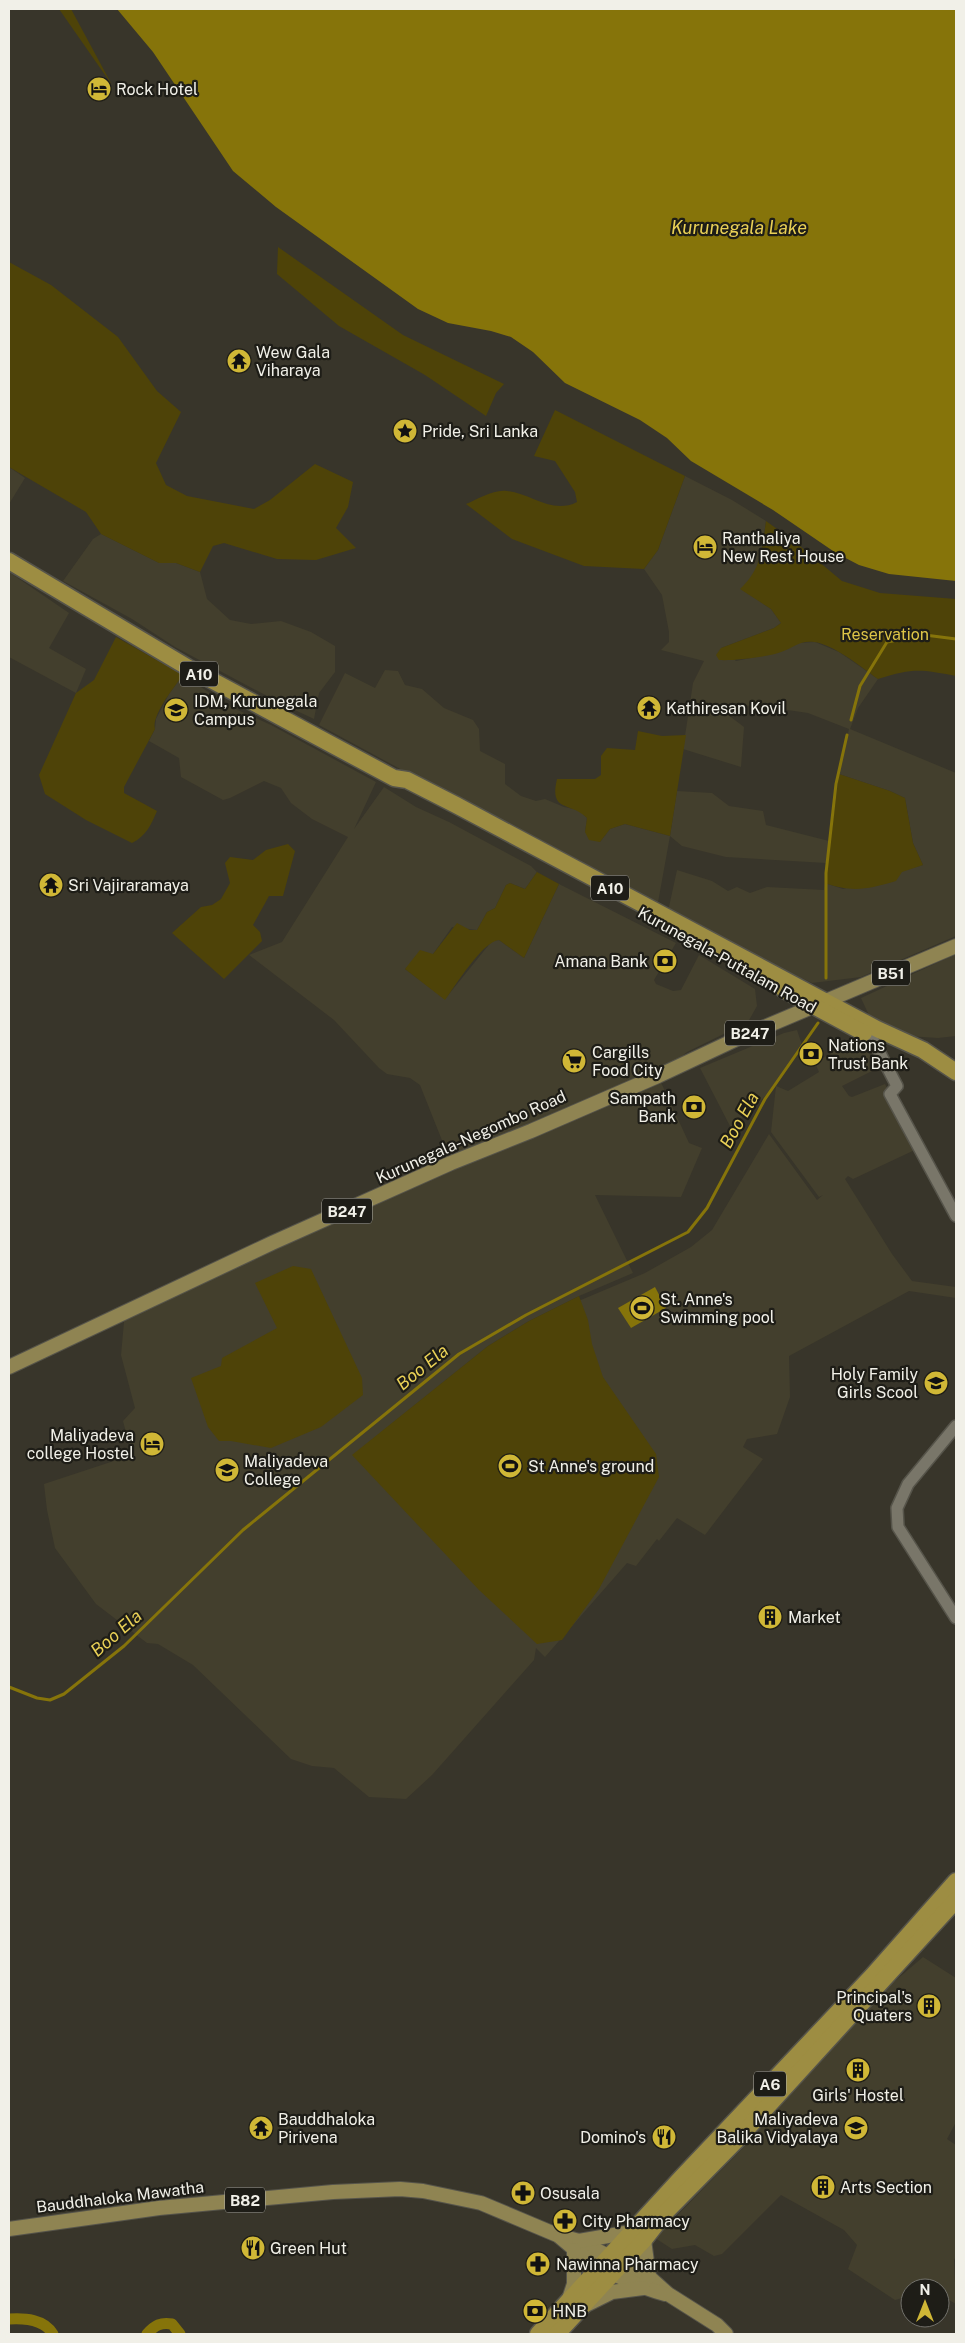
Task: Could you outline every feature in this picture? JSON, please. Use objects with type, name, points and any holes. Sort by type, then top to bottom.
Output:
[{"type":"highway","name":"Kurunegala-Puttalam Road","points":[[9,561],[187,667],[394,778],[403,787],[730,959],[819,1003],[923,1050],[956,1072]]},
{"type":"highway","name":"Kurunegala-Puttalam Road","points":[[819,1003],[870,1036],[915,1058],[956,1084]]},
{"type":"highway","name":"A6","points":[[557,2334],[576,2304],[611,2264],[956,1881]]},
{"type":"highway","name":"A6","points":[[637,2236],[666,2212],[736,2141],[956,1900]]},
{"type":"highway","name":"A6","points":[[538,2334],[576,2304]]},
{"type":"main road","name":"B51","points":[[819,1003],[956,946]]},
{"type":"main road","name":"Kurunegala-Negombo Road","points":[[9,1367],[272,1243],[819,1003]]},
{"type":"main road","name":"Bauddhaloka Mawatha","points":[[9,2229],[159,2208],[400,2189],[481,2203],[557,2235],[611,2264]]},
{"type":"main road","points":[[637,2236],[647,2282],[576,2304],[574,2284],[576,2245],[637,2236]]},
{"type":"main road","name":"B82","points":[[611,2264],[668,2294],[717,2325],[726,2334]]},
{"type":"street","points":[[870,1036],[897,1086],[890,1094],[956,1216]]},
{"type":"street","points":[[956,1426],[908,1484],[897,1508],[898,1527],[956,1618]]},
{"type":"shaded area","points":[[9,467],[25,478],[9,504]]},
{"type":"shaded area","points":[[685,476],[732,500],[766,521],[760,562],[751,579],[741,589],[771,609],[781,623],[774,628],[721,648],[736,661],[780,652],[797,643],[815,642],[839,652],[878,679],[858,708],[850,729],[956,773],[956,936],[861,977],[812,983],[667,916],[677,870],[712,881],[728,891],[737,887],[750,893],[767,887],[824,890],[825,883],[843,889],[923,865],[913,843],[905,798],[839,774],[849,729],[808,713],[760,706],[715,705],[744,727],[741,767],[683,749],[693,683],[704,661],[661,650],[669,642],[662,595],[644,569],[658,550]]},
{"type":"shaded area","points":[[101,534],[159,563],[176,563],[200,572],[207,599],[230,620],[251,624],[281,621],[311,632],[335,646],[335,672],[319,693],[314,719],[175,647],[132,619],[63,581],[93,539]]},
{"type":"shaded area","points":[[9,572],[69,613],[49,648],[86,669],[76,693],[9,657]]},
{"type":"shaded area","points":[[385,670],[398,671],[405,685],[422,689],[444,708],[473,720],[479,729],[480,751],[505,764],[505,784],[521,796],[536,801],[545,799],[564,807],[579,810],[587,818],[585,832],[600,842],[610,829],[625,824],[670,836],[657,908],[319,725],[345,673],[375,688]]},
{"type":"shaded area","points":[[183,675],[229,706],[271,725],[376,782],[354,829],[384,787],[416,807],[449,822],[531,866],[537,872],[525,889],[510,883],[506,885],[495,908],[487,912],[477,930],[452,927],[433,954],[405,969],[445,999],[492,941],[499,940],[524,958],[559,884],[676,943],[654,980],[656,984],[673,991],[681,990],[699,955],[755,989],[757,1006],[748,1022],[687,1052],[658,1076],[689,1143],[702,1148],[681,1197],[595,1195],[633,1273],[579,1296],[529,1321],[488,1346],[369,1442],[569,1305],[645,1273],[691,1247],[712,1230],[769,1134],[817,1200],[823,1195],[819,1197],[771,1132],[776,1086],[788,1091],[819,1072],[815,1063],[857,1037],[866,1046],[876,1069],[842,1086],[849,1096],[852,1097],[885,1084],[919,1148],[853,1179],[848,1176],[845,1179],[892,1254],[912,1281],[956,1287],[956,1298],[909,1291],[789,1356],[790,1397],[777,1434],[747,1439],[743,1447],[763,1459],[705,1535],[677,1518],[659,1541],[657,1539],[636,1566],[627,1563],[545,1657],[536,1648],[534,1660],[432,1775],[406,1799],[369,1797],[334,1768],[312,1766],[291,1759],[193,1665],[158,1644],[147,1643],[96,1604],[55,1548],[47,1510],[44,1484],[132,1455],[123,1421],[135,1408],[121,1355],[125,1311],[451,1163],[420,1085],[410,1078],[387,1074],[379,1068],[334,1020],[249,955],[282,942],[348,837],[312,819],[291,803],[281,788],[264,781],[223,800],[181,777],[179,758],[149,741],[155,729],[156,719],[169,694]]},
{"type":"shaded area","points":[[677,791],[712,793],[729,806],[763,811],[766,825],[829,841],[826,863],[726,857],[682,846],[670,836]]},
{"type":"shaded area","points":[[956,954],[956,1036],[938,1038],[907,1036],[873,1024],[861,998]]},
{"type":"shaded area","points":[[797,1030],[802,1045],[776,1086],[731,1128],[700,1068],[784,1033]]},
{"type":"shaded area","name":"Maliyadeva Balika Vidyalaya","points":[[923,1957],[956,1978],[956,2122],[947,2139],[956,2145],[956,2256],[954,2260],[956,2304],[950,2301],[950,2278],[900,2278],[900,2299],[895,2300],[848,2269],[857,2245],[844,2230],[781,2195],[722,2254],[714,2256],[695,2245],[672,2249],[655,2238],[741,2150],[807,2073],[882,1992]]},
{"type":"green space","points":[[59,9],[71,9],[112,85]]},
{"type":"green space","points":[[278,247],[403,335],[504,384],[496,393],[486,416],[425,375],[339,326],[277,274]]},
{"type":"green space","points":[[9,262],[51,285],[118,337],[157,391],[181,412],[156,463],[166,485],[187,496],[254,509],[270,500],[315,464],[353,482],[348,507],[336,528],[356,548],[316,560],[277,559],[224,543],[213,546],[200,572],[176,563],[159,563],[101,534],[86,512],[9,467]]},
{"type":"green space","points":[[555,410],[685,476],[658,550],[644,569],[584,566],[512,539],[466,504],[497,491],[516,493],[550,505],[568,505],[577,502],[575,492],[555,461],[534,456]]},
{"type":"green space","name":"Reservation","points":[[766,521],[842,581],[880,593],[956,599],[956,676],[934,672],[909,671],[878,679],[838,651],[814,642],[801,643],[768,656],[719,660],[716,655],[721,648],[774,628],[781,623],[771,609],[740,589],[757,566],[762,549]]},
{"type":"green space","points":[[116,637],[183,675],[160,709],[155,729],[124,787],[124,793],[157,811],[144,833],[132,843],[86,820],[45,794],[39,775],[76,693],[94,680]]},
{"type":"green space","points":[[638,731],[662,736],[686,735],[670,836],[625,824],[610,829],[600,842],[589,840],[585,832],[587,818],[558,802],[555,790],[557,779],[595,779],[601,775],[601,756],[607,748],[635,750]]},
{"type":"green space","points":[[839,774],[905,798],[913,843],[923,865],[902,872],[896,881],[869,888],[852,889],[825,883]]},
{"type":"green space","points":[[288,844],[295,851],[283,896],[269,896],[253,925],[260,932],[262,941],[224,979],[172,933],[201,907],[212,905],[221,899],[230,883],[225,863],[230,857],[253,860],[266,850]]},
{"type":"green space","points":[[537,872],[559,884],[524,958],[499,940],[492,943],[477,956],[445,1000],[405,969],[420,950],[433,954],[457,923],[470,930],[477,930],[487,912],[495,908],[506,885],[510,883],[525,889]]},
{"type":"green space","points":[[293,1266],[311,1269],[362,1378],[363,1395],[321,1427],[271,1448],[231,1441],[219,1441],[208,1427],[191,1378],[221,1366],[222,1358],[277,1328],[255,1283]]},
{"type":"green space","name":"St Anne's ground","points":[[579,1296],[588,1320],[592,1344],[603,1377],[656,1454],[659,1477],[599,1589],[562,1640],[537,1644],[479,1590],[352,1455],[488,1346],[529,1321]]},
{"type":"water","name":"Kurunegala Lake","points":[[117,9],[956,9],[956,581],[889,574],[859,565],[836,553],[773,510],[691,461],[667,438],[640,420],[565,383],[533,352],[511,337],[491,331],[448,323],[418,309],[276,207],[233,171],[153,52]]},
{"type":"water","name":"St. Anne's Swimming pool","points":[[655,1287],[666,1308],[631,1328],[618,1308]]},
{"type":"waterway","name":"Boo Ela","points":[[851,720],[860,686],[887,642],[925,635],[956,639]]},
{"type":"waterway","name":"Boo Ela","points":[[826,978],[826,873],[836,784],[847,735]]},
{"type":"waterway","name":"Boo Ela","points":[[9,1687],[37,1698],[50,1700],[64,1694],[124,1646],[243,1530],[459,1354],[526,1315],[688,1232],[707,1208],[765,1099],[818,1023]]},
{"type":"waterway","points":[[9,2319],[34,2320],[45,2325],[53,2334]]},
{"type":"waterway","points":[[147,2334],[156,2326],[165,2323],[172,2324],[180,2334]]},
{"type":"place","name":"Rock Hotel","points":[[99,89]]},
{"type":"place","name":"Wew Gala Viharaya","points":[[239,361]]},
{"type":"place","name":"Pride, Sri Lanka","points":[[405,431]]},
{"type":"place","name":"Ranthaliya New Rest House","points":[[705,547]]},
{"type":"place","name":"Kathiresan Kovil","points":[[649,708]]},
{"type":"place","name":"IDM, Kurunegala Campus","points":[[176,710]]},
{"type":"place","name":"Sri Vajiraramaya","points":[[51,885]]},
{"type":"place","name":"Amana Bank","points":[[665,961]]},
{"type":"place","name":"Nations Trust Bank","points":[[811,1054]]},
{"type":"place","name":"Cargills Food City","points":[[574,1061]]},
{"type":"place","name":"Sampath Bank","points":[[694,1107]]},
{"type":"place","name":"St. Anne's Swimming pool","points":[[642,1308]]},
{"type":"place","name":"Holy Family Girls Scool","points":[[936,1383]]},
{"type":"place","name":"Maliyadeva college Hostel","points":[[152,1444]]},
{"type":"place","name":"St Anne's ground","points":[[510,1466]]},
{"type":"place","name":"Maliyadeva College","points":[[227,1470]]},
{"type":"place","name":"Market","points":[[770,1617]]},
{"type":"place","name":"Principal's Quaters","points":[[929,2006]]},
{"type":"place","name":"Girls' Hostel","points":[[858,2070]]},
{"type":"place","name":"Bauddhaloka Pirivena","points":[[261,2128]]},
{"type":"place","name":"Maliyadeva Balika Vidyalaya","points":[[856,2128]]},
{"type":"place","name":"Domino's","points":[[664,2137]]},
{"type":"place","name":"Arts Section","points":[[823,2187]]},
{"type":"place","name":"Osusala","points":[[523,2193]]},
{"type":"place","name":"City Pharmacy","points":[[565,2221]]},
{"type":"place","name":"Green Hut","points":[[253,2248]]},
{"type":"place","name":"Nawinna Pharmacy","points":[[538,2264]]},
{"type":"place","name":"HNB","points":[[535,2311]]}]
